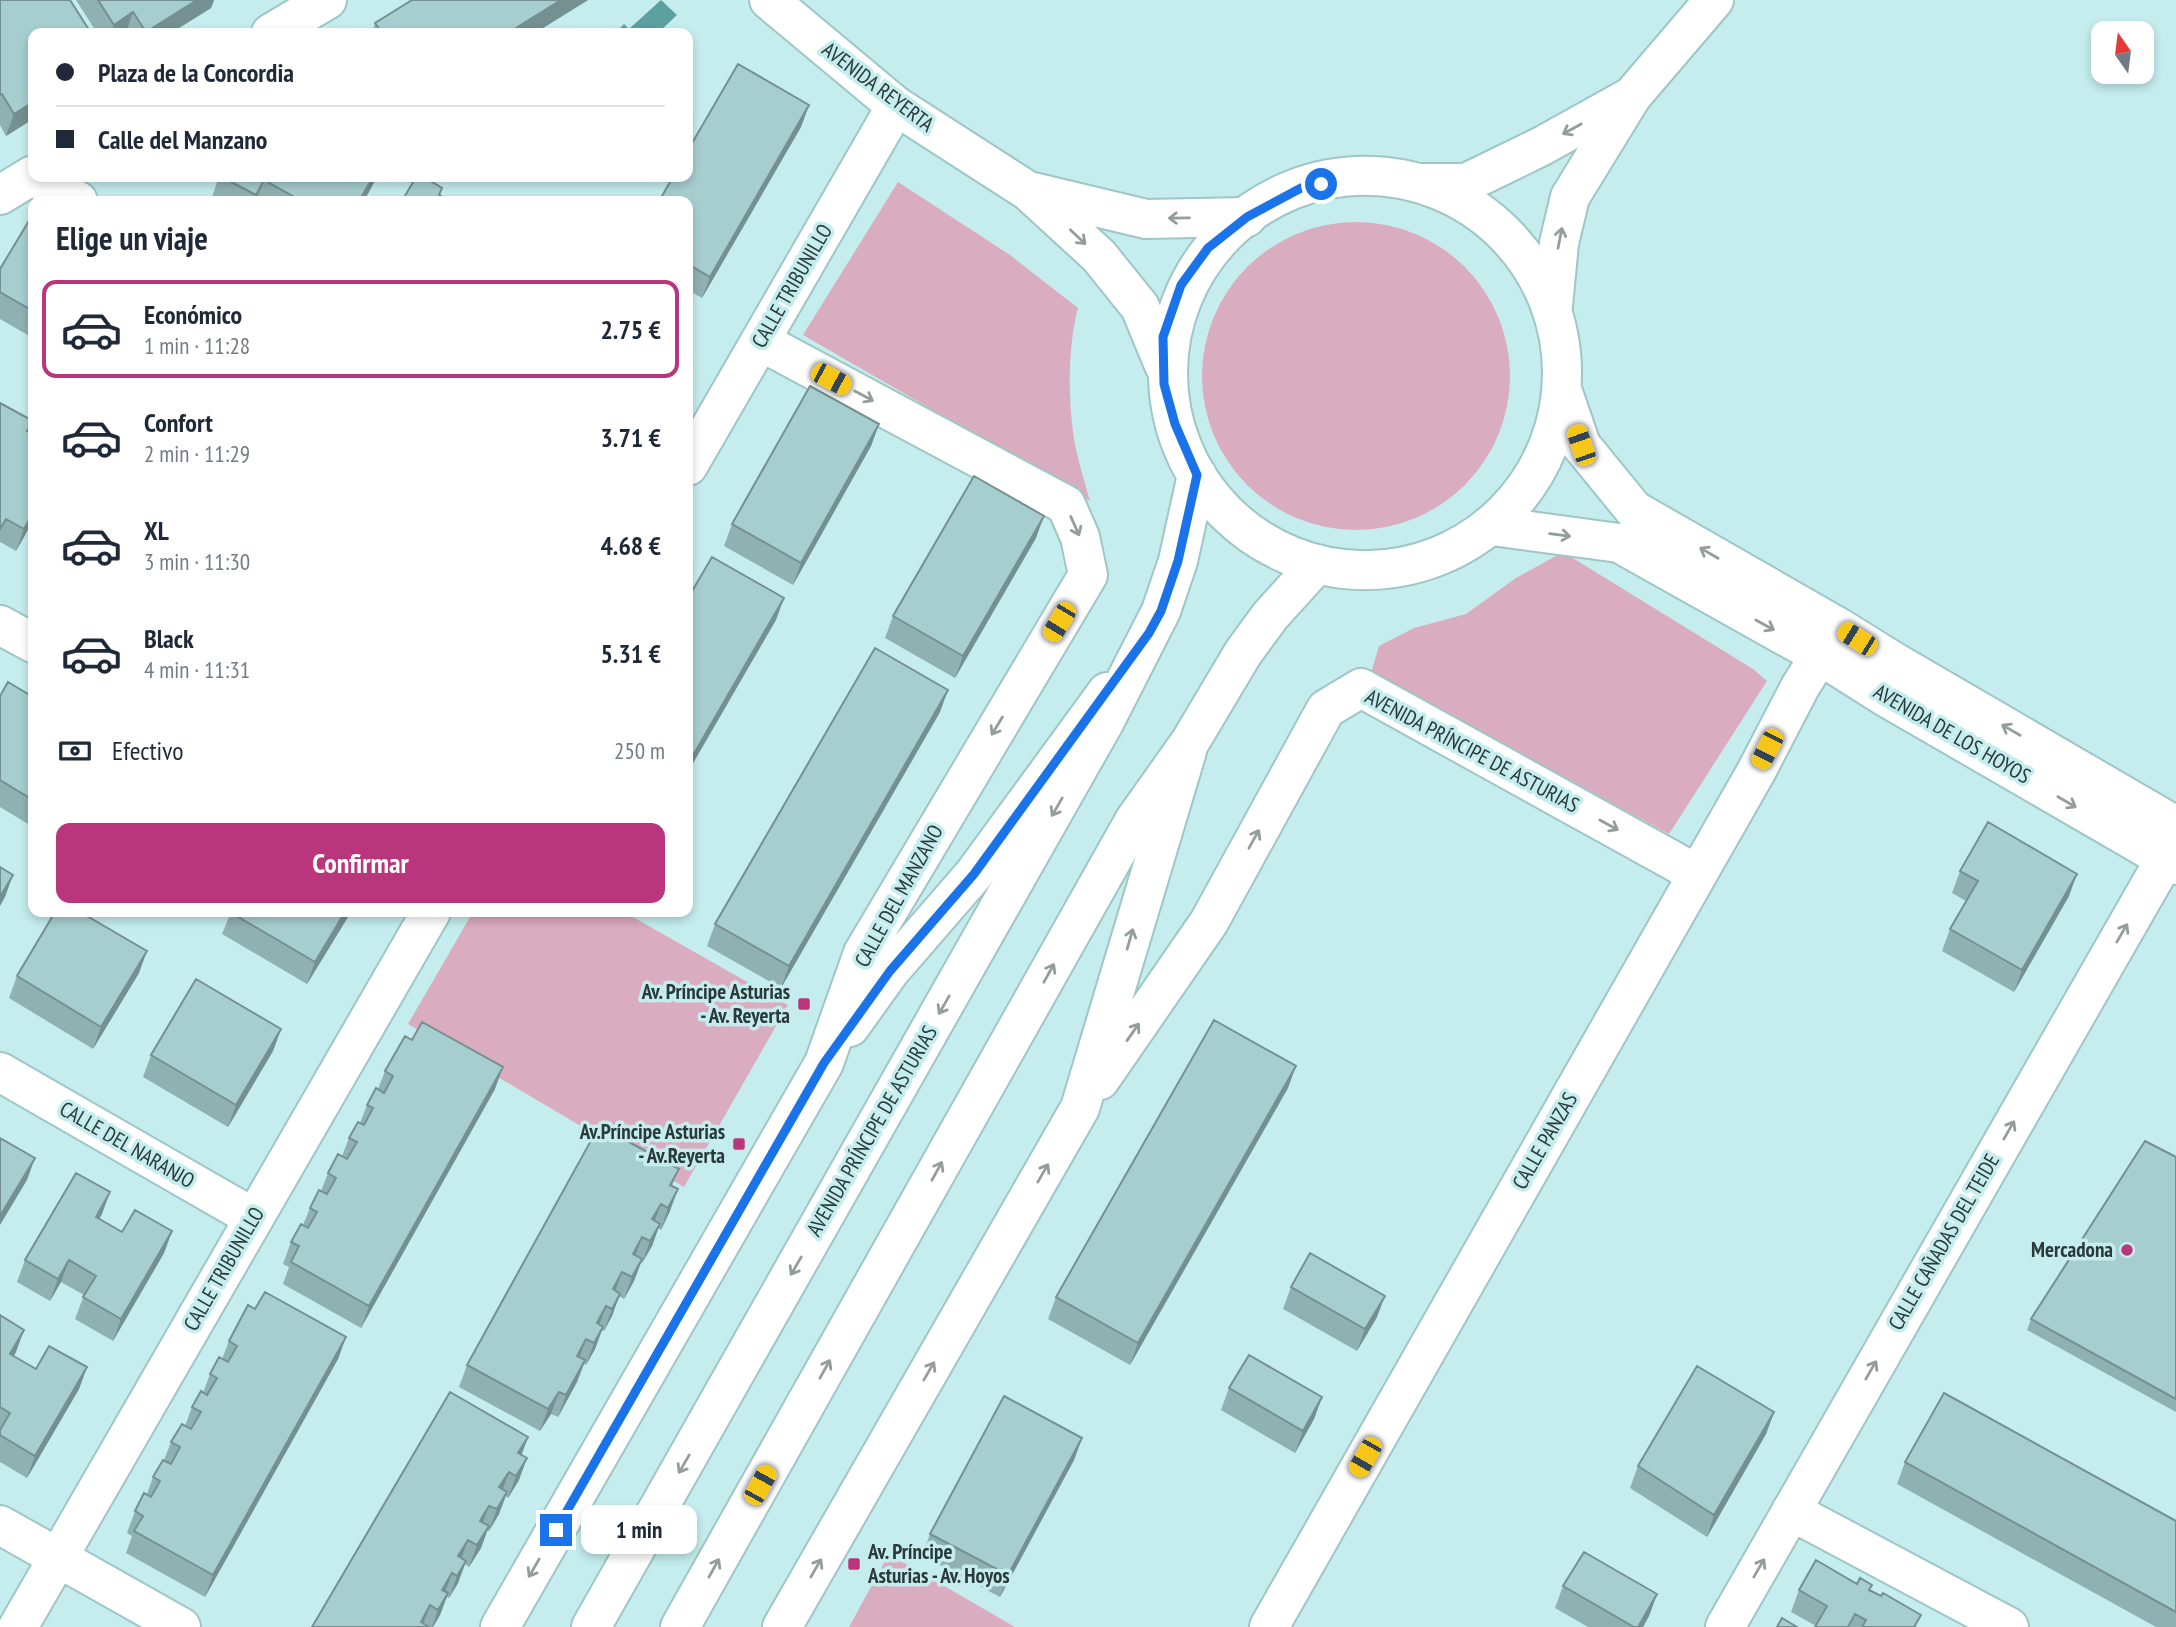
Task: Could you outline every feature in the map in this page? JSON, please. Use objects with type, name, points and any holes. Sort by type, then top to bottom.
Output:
[{"type":"street","points":[[279,28],[327,0]]},
{"type":"street","name":"AVENIDA REYERTA","points":[[769,0],[896,106],[1028,191],[1098,256],[1140,307],[1164,365]]},
{"type":"street","points":[[1553,306],[1559,243],[1570,197],[1632,96],[1714,0]]},
{"type":"street","points":[[1420,183],[1477,209],[1523,251],[1553,306],[1564,349],[1564,394],[1552,444],[1527,489],[1492,526],[1439,557],[1378,570],[1317,564],[1259,538],[1229,515],[1197,475],[1175,424],[1164,384],[1163,337],[1181,285],[1208,248],[1247,217],[1301,188],[1360,177],[1420,183],[1466,183],[1542,146],[1632,96]]},
{"type":"street","name":"CALLE TRIBUNILLO","points":[[693,457],[896,106]]},
{"type":"street","points":[[0,195],[28,179]]},
{"type":"street","points":[[44,182],[69,196]]},
{"type":"street","name":"AVENIDA REYERTA","points":[[1028,191],[1146,219],[1247,217]]},
{"type":"street","name":"CALLE DEL MANZANO","points":[[500,1627],[824,1063],[863,953],[1088,575],[1080,537],[1066,505],[760,341]]},
{"type":"street","name":"AVENIDA DE LOS HOYOS","points":[[1564,394],[1581,445],[1634,510],[1829,641],[1884,696],[2173,848]]},
{"type":"street","name":"AVENIDA PRÍNCIPE DE ASTURIAS","points":[[591,1627],[1105,721],[1161,611],[1178,561],[1197,475]]},
{"type":"street","name":"AVENIDA DE LOS HOYOS","points":[[1492,526],[1619,543],[1829,641]]},
{"type":"street","name":"AVENIDA PRÍNCIPE DE ASTURIAS","points":[[680,1627],[1134,821],[1190,742],[1243,653],[1270,616],[1317,564]]},
{"type":"street","points":[[0,625],[28,640]]},
{"type":"street","name":"AVENIDA PRÍNCIPE DE ASTURIAS","points":[[824,1063],[890,971],[974,874],[1149,633]]},
{"type":"street","name":"CALLE PANZAS","points":[[1269,1627],[1829,641]]},
{"type":"street","name":"AVENIDA PRÍNCIPE DE ASTURIAS","points":[[782,1627],[1080,1108],[1209,922],[1326,709],[1361,688],[1697,874]]},
{"type":"street","name":"AVENIDA PRÍNCIPE DE ASTURIAS","points":[[1080,1108],[1190,742]]},
{"type":"street","name":"CALLE CAÑADAS DEL TEIDE","points":[[1725,1627],[2173,848]]},
{"type":"street","name":"CALLE TRIBUNILLO","points":[[18,1627],[427,917]]},
{"type":"street","name":"CALLE DEL NARANJO","points":[[0,1072],[254,1218]]},
{"type":"street","points":[[1791,1511],[2009,1627]]},
{"type":"street","points":[[0,1524],[181,1627]]},
{"type":"shaded area","points":[[898,182],[1010,255],[1078,308],[1071,354],[1070,402],[1076,449],[1090,501],[803,335]]},
{"type":"shaded area","points":[[1356,222],[1386,225],[1415,234],[1429,240],[1465,267],[1492,303],[1498,317],[1507,346],[1510,376],[1507,406],[1498,435],[1492,449],[1465,485],[1429,512],[1415,518],[1386,527],[1356,530],[1326,527],[1297,518],[1283,512],[1247,485],[1220,449],[1214,435],[1205,406],[1202,376],[1205,346],[1214,317],[1220,303],[1247,267],[1283,240],[1297,234],[1326,225]]},
{"type":"shaded area","points":[[1563,552],[1753,669],[1767,681],[1669,834],[1371,673],[1379,646],[1414,628],[1466,614],[1516,578]]},
{"type":"shaded area","points":[[470,917],[633,917],[788,1005],[684,1187],[408,1024]]},
{"type":"shaded area","points":[[889,1554],[1015,1627],[849,1627]]},
{"type":"water","points":[[661,0],[677,15],[663,28],[630,28]]},
{"type":"building","points":[[0,0],[70,0],[88,28],[28,28],[28,105],[14,114],[2,94],[0,95]]},
{"type":"building","points":[[98,0],[197,0],[152,28],[143,28],[133,12],[114,25]]},
{"type":"building","points":[[412,0],[561,0],[516,28],[378,28],[375,23]]},
{"type":"building","points":[[738,64],[809,105],[710,277],[693,267],[693,196],[662,196],[670,182],[693,182],[693,141]]},
{"type":"building","points":[[231,182],[263,182],[256,195]]},
{"type":"building","points":[[268,182],[370,182],[362,196],[292,196]]},
{"type":"building","points":[[413,182],[432,182],[442,188],[441,196],[405,196]]},
{"type":"building","points":[[28,222],[28,308],[0,292],[0,269]]},
{"type":"building","points":[[810,386],[879,424],[801,563],[732,524]]},
{"type":"building","points":[[0,403],[28,418],[28,522],[24,529],[6,519],[0,529]]},
{"type":"building","points":[[974,476],[1044,516],[963,656],[893,616]]},
{"type":"building","points":[[712,557],[784,598],[693,755],[693,589]]},
{"type":"building","points":[[875,648],[948,690],[789,966],[715,924]]},
{"type":"building","points":[[8,682],[28,694],[28,797],[0,780],[0,696]]},
{"type":"building","points":[[1988,822],[2077,874],[2022,970],[1950,929],[1978,881],[1960,871]]},
{"type":"building","points":[[0,867],[13,875],[0,897]]},
{"type":"building","points":[[52,917],[89,917],[147,951],[101,1027],[17,976]]},
{"type":"building","points":[[238,917],[342,917],[315,962]]},
{"type":"building","points":[[196,979],[281,1029],[236,1105],[151,1055]]},
{"type":"building","points":[[1214,1020],[1296,1066],[1138,1343],[1056,1297]]},
{"type":"building","points":[[422,1022],[503,1067],[369,1306],[291,1262],[299,1246],[291,1242],[301,1224],[308,1228],[317,1212],[310,1208],[319,1190],[327,1194],[336,1178],[328,1173],[338,1154],[347,1159],[357,1142],[349,1138],[358,1122],[364,1125],[373,1108],[367,1105],[376,1088],[384,1093],[393,1076],[385,1071],[405,1036],[412,1040]]},
{"type":"building","points":[[599,1126],[679,1169],[670,1185],[678,1189],[668,1208],[661,1204],[652,1219],[660,1224],[650,1241],[642,1237],[633,1254],[642,1259],[632,1277],[622,1272],[613,1289],[620,1294],[612,1309],[606,1306],[597,1323],[603,1327],[594,1343],[586,1339],[577,1356],[585,1360],[566,1395],[559,1392],[548,1409],[467,1365]]},
{"type":"building","points":[[0,1138],[35,1158],[0,1216]]},
{"type":"building","name":"Mercadona","points":[[2145,1141],[2176,1157],[2176,1399],[2031,1319]]},
{"type":"building","points":[[76,1173],[110,1192],[96,1217],[122,1232],[135,1210],[172,1231],[121,1319],[83,1297],[96,1276],[69,1260],[58,1279],[25,1260]]},
{"type":"building","points":[[1310,1253],[1385,1296],[1365,1329],[1291,1287]]},
{"type":"building","points":[[265,1292],[346,1337],[213,1575],[134,1531],[143,1516],[135,1511],[144,1493],[151,1497],[160,1481],[153,1477],[163,1460],[171,1464],[180,1447],[171,1442],[182,1424],[191,1429],[201,1412],[192,1407],[201,1391],[207,1395],[217,1378],[210,1374],[219,1357],[228,1362],[237,1346],[229,1341],[248,1305],[255,1309]]},
{"type":"building","points":[[0,1315],[24,1330],[10,1354],[36,1369],[49,1346],[87,1367],[35,1456],[0,1435],[10,1413],[0,1407]]},
{"type":"building","points":[[1249,1355],[1322,1397],[1303,1431],[1229,1388]]},
{"type":"building","points":[[1697,1366],[1774,1412],[1714,1515],[1638,1466]]},
{"type":"building","points":[[450,1392],[528,1437],[518,1453],[527,1458],[516,1476],[509,1472],[499,1487],[507,1492],[497,1509],[489,1506],[480,1521],[489,1526],[477,1545],[468,1540],[458,1556],[466,1561],[457,1576],[452,1573],[442,1590],[448,1593],[438,1610],[430,1605],[421,1622],[429,1627],[312,1627]]},
{"type":"building","points":[[1944,1393],[2176,1521],[2176,1612],[1905,1462]]},
{"type":"building","points":[[1004,1396],[1082,1438],[1008,1575],[930,1534]]},
{"type":"building","points":[[1584,1552],[1657,1594],[1638,1627],[1563,1586]]},
{"type":"building","points":[[1816,1560],[1857,1584],[1860,1578],[1872,1585],[1869,1590],[1881,1596],[1883,1593],[1921,1615],[1914,1627],[1862,1627],[1866,1620],[1855,1614],[1848,1627],[1815,1627],[1827,1606],[1799,1590]]},
{"type":"building","points":[[1782,1618],[1797,1627],[1777,1627]]},
{"type":"place","name":"Av. Príncipe Asturias - Av. Reyerta","points":[[804,1004]]},
{"type":"place","name":"Av.Príncipe Asturias - Av.Reyerta","points":[[739,1144]]},
{"type":"place","name":"Mercadona","points":[[2127,1250]]},
{"type":"place","name":"Av. Príncipe Asturias - Av. Hoyos","points":[[854,1564]]},
{"type":"route","points":[[556,1530],[824,1063],[890,971],[974,874],[1149,633],[1161,611],[1178,561],[1197,475],[1175,424],[1164,384],[1163,337],[1181,285],[1208,248],[1247,217],[1301,188],[1321,184]]}]
